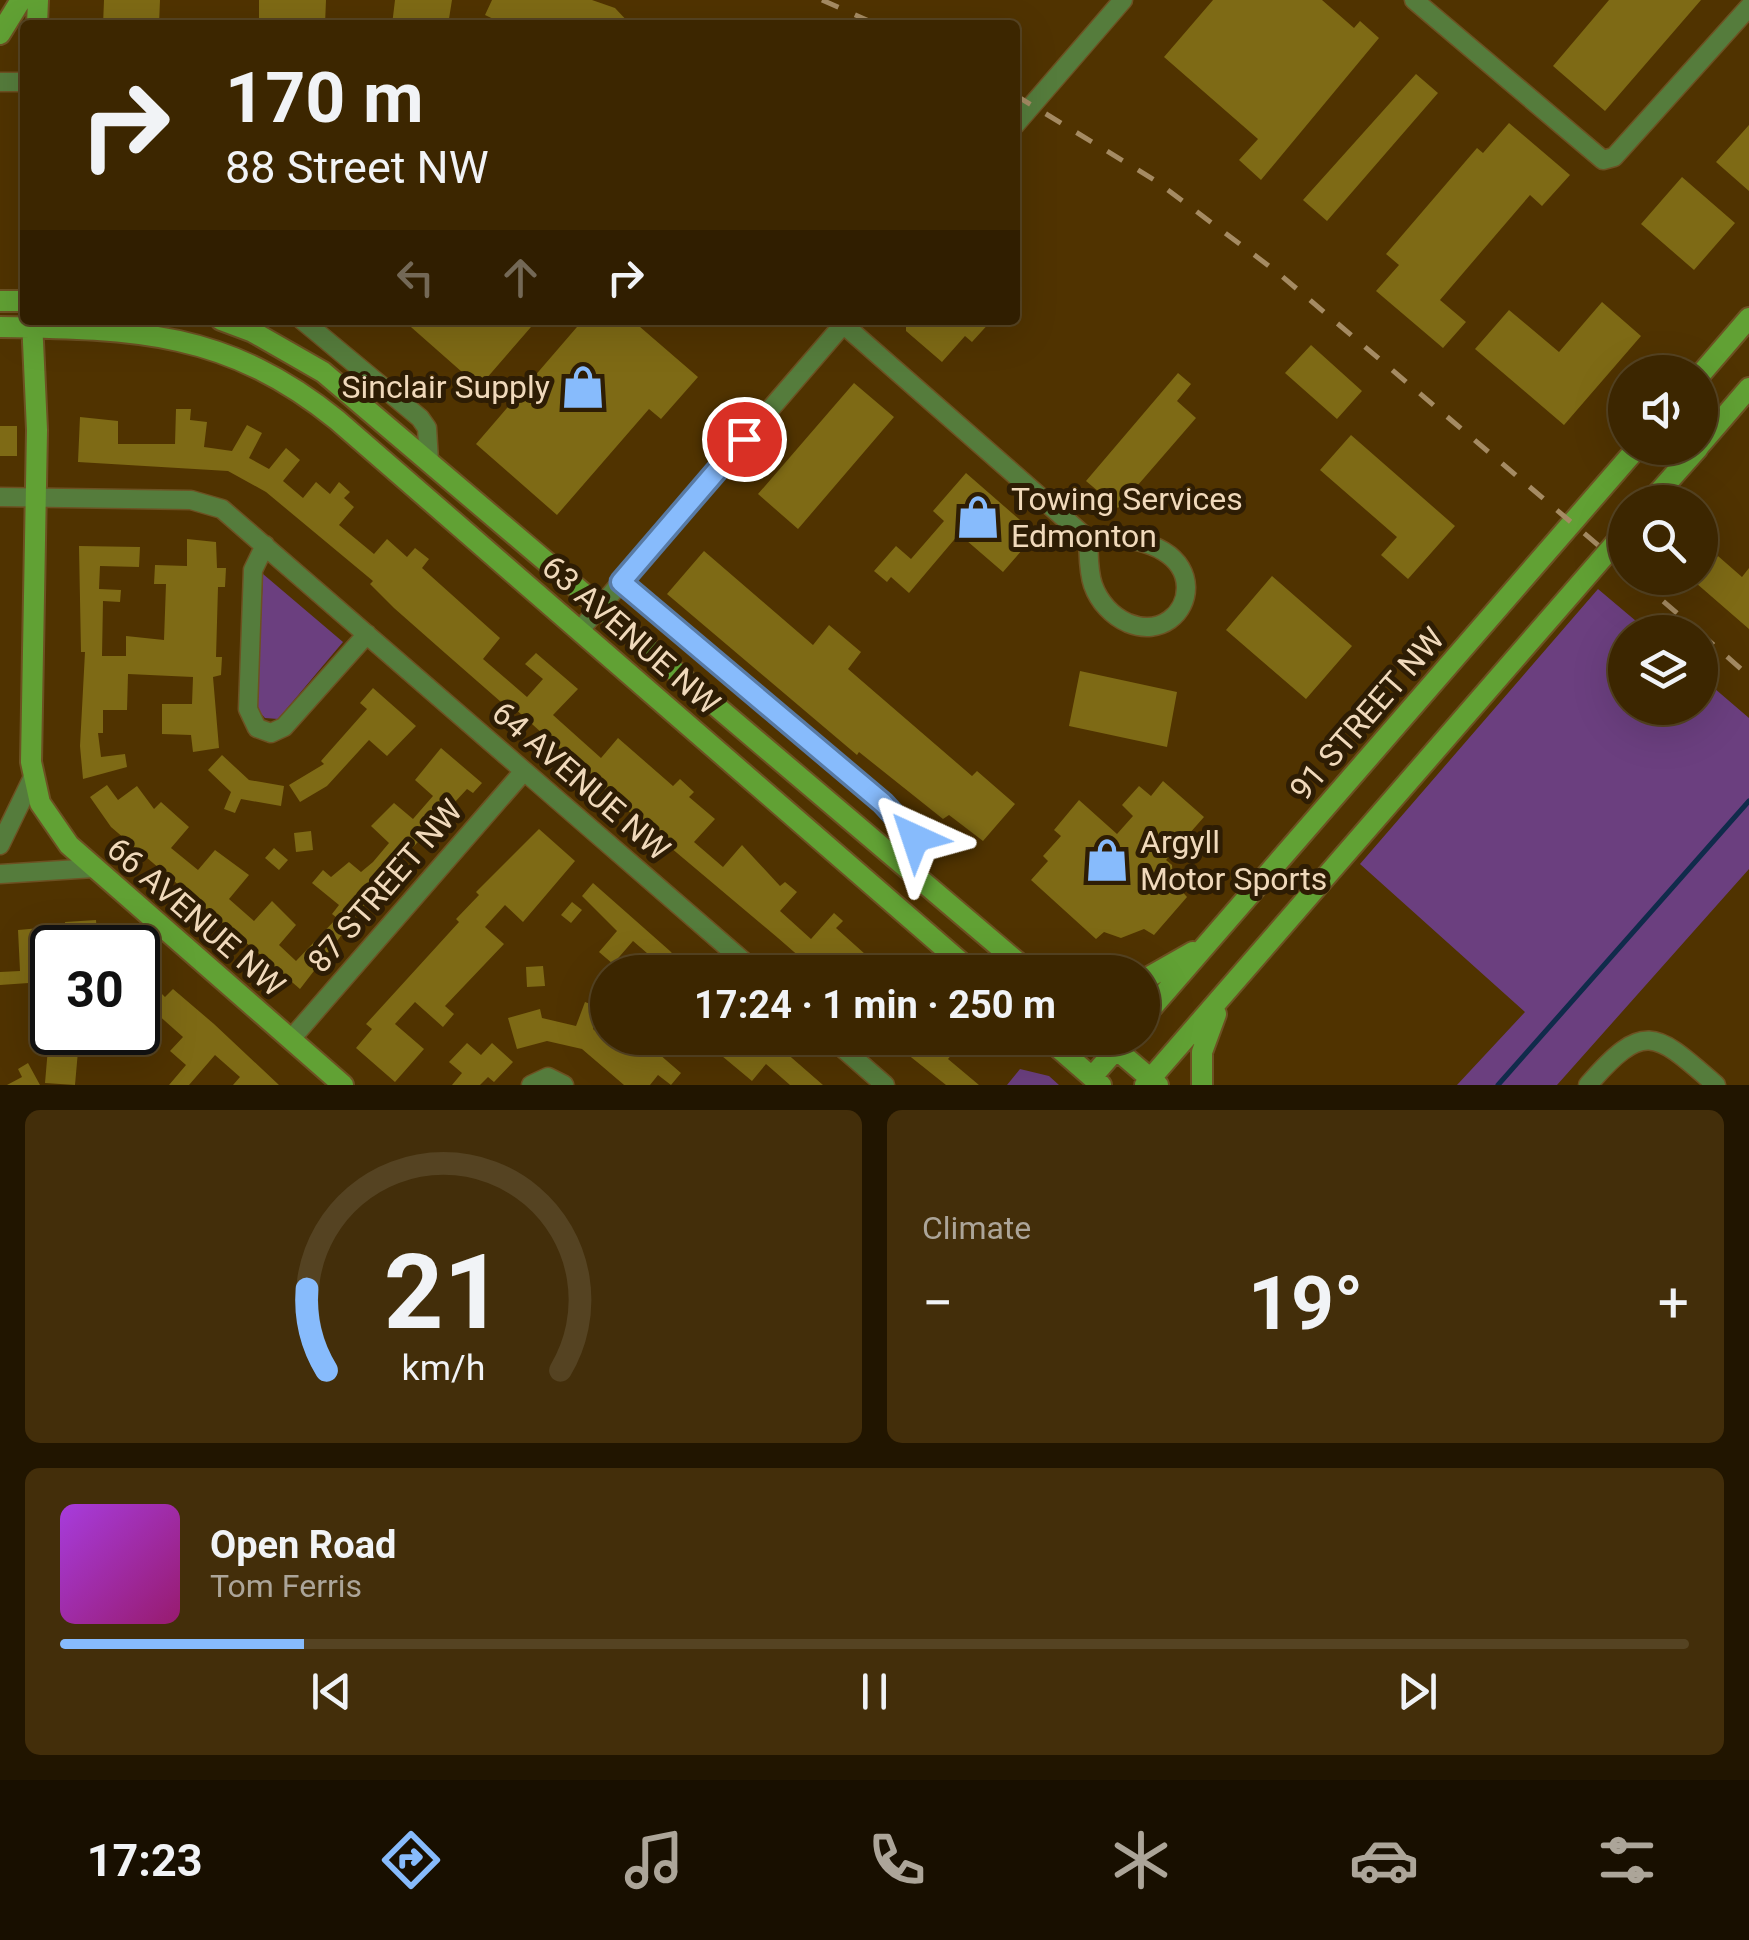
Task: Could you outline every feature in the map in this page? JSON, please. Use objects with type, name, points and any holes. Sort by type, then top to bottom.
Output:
[{"type":"main road","points":[[0,34],[21,0]]},
{"type":"main road","points":[[1717,355],[1749,318]]},
{"type":"main road","points":[[32,325],[36,498],[32,777]]},
{"type":"main road","name":"63 AVENUE NW","points":[[43,325],[162,336],[240,358],[325,410],[953,955]]},
{"type":"main road","name":"63 AVENUE NW","points":[[234,325],[323,372],[1009,955]]},
{"type":"main road","points":[[1718,424],[1749,388]]},
{"type":"main road","name":"91 STREET NW","points":[[1160,999],[1622,465]]},
{"type":"main road","points":[[1665,485],[1682,465]]},
{"type":"main road","points":[[1127,1055],[1151,1083],[1608,552]]},
{"type":"main road","name":"66 AVENUE NW","points":[[32,777],[53,825],[94,868],[343,1085]]},
{"type":"main road","points":[[1160,971],[1208,944]]},
{"type":"main road","points":[[1202,1085],[1202,1052],[1225,994]]},
{"type":"main road","points":[[1067,1055],[1097,1081],[1109,1055]]},
{"type":"street","points":[[1020,119],[1122,0]]},
{"type":"street","points":[[1414,0],[1603,160],[1614,157],[1749,7]]},
{"type":"street","points":[[308,325],[420,418],[426,428],[429,462]]},
{"type":"street","points":[[580,630],[842,325]]},
{"type":"street","points":[[848,325],[1088,539],[1140,540],[1172,554],[1186,571],[1189,588],[1182,608],[1156,626],[1141,628],[1118,618],[1103,604],[1092,583],[1088,539]]},
{"type":"street","name":"64 AVENUE NW","points":[[0,497],[206,502],[231,515],[736,955]]},
{"type":"street","points":[[266,545],[253,570],[248,709],[257,728],[271,733],[284,727],[367,634]]},
{"type":"street","name":"63 AVENUE NW","points":[[621,582],[904,822],[916,847],[904,865]]},
{"type":"street","name":"87 STREET NW","points":[[291,1039],[524,771]]},
{"type":"street","points":[[0,845],[32,777]]},
{"type":"street","points":[[0,874],[94,868]]},
{"type":"street","points":[[1588,1085],[1620,1050],[1638,1041],[1662,1042],[1716,1085]]},
{"type":"street","points":[[851,1055],[885,1085]]},
{"type":"street","points":[[536,1081],[553,1077],[564,1085]]},
{"type":"shaded area","points":[[263,574],[343,642],[278,719],[265,718],[257,709]]},
{"type":"shaded area","points":[[1598,589],[1629,615],[1608,615],[1608,725],[1718,725],[1718,691],[1749,718],[1749,869],[1557,1085],[1457,1085],[1525,1012],[1360,864]]},
{"type":"shaded area","points":[[1020,1069],[1049,1076],[1059,1085],[1007,1085]]},
{"type":"building","points":[[104,0],[160,0],[159,20],[103,20]]},
{"type":"building","points":[[259,0],[326,0],[325,20],[259,20]]},
{"type":"building","points":[[395,0],[452,0],[449,20],[393,20]]},
{"type":"building","points":[[492,0],[592,0],[615,8],[626,20],[496,20],[485,15]]},
{"type":"building","points":[[1213,0],[1322,0],[1354,28],[1360,21],[1379,38],[1261,180],[1239,160],[1258,139],[1164,57]]},
{"type":"building","points":[[1609,0],[1701,0],[1605,111],[1553,66]]},
{"type":"building","points":[[1416,74],[1438,93],[1327,221],[1303,200]]},
{"type":"building","points":[[1509,123],[1570,175],[1542,206],[1530,195],[1440,300],[1466,322],[1443,348],[1376,291],[1399,265],[1386,254],[1477,148],[1483,153]]},
{"type":"building","points":[[1749,125],[1749,191],[1716,162]]},
{"type":"building","points":[[1682,177],[1735,223],[1694,270],[1641,224]]},
{"type":"building","points":[[1602,302],[1641,336],[1625,355],[1608,355],[1608,374],[1564,425],[1475,349],[1509,310],[1559,352]]},
{"type":"building","points":[[409,325],[531,327],[479,387]]},
{"type":"building","points":[[579,325],[638,325],[698,377],[661,419],[649,409],[557,515],[476,444]]},
{"type":"building","points":[[906,325],[987,325],[972,342],[965,336],[942,362],[906,331]]},
{"type":"building","points":[[1311,345],[1362,391],[1337,419],[1285,373]]},
{"type":"building","points":[[1178,373],[1191,384],[1177,401],[1196,418],[1118,508],[1086,481]]},
{"type":"building","points":[[854,383],[894,417],[798,529],[758,494]]},
{"type":"building","points":[[176,409],[191,409],[190,420],[207,422],[204,447],[232,451],[247,425],[262,433],[249,458],[269,469],[286,448],[300,460],[283,481],[303,498],[316,482],[330,494],[339,482],[350,492],[344,498],[354,507],[339,525],[374,554],[387,539],[407,557],[415,548],[429,559],[422,568],[500,638],[483,659],[527,697],[543,679],[525,664],[536,653],[578,689],[553,715],[601,758],[618,738],[673,786],[680,779],[694,792],[689,797],[715,819],[694,842],[723,867],[742,845],[780,886],[785,882],[797,892],[780,911],[811,939],[834,913],[843,921],[836,928],[866,955],[797,955],[512,706],[509,709],[394,608],[370,584],[373,581],[266,492],[228,471],[78,462],[80,417],[118,421],[118,444],[175,444]]},
{"type":"building","points":[[0,426],[17,426],[17,456],[0,456]]},
{"type":"building","points":[[1351,435],[1455,526],[1408,579],[1381,555],[1397,537],[1320,470]]},
{"type":"building","points":[[966,473],[1036,534],[1003,572],[959,534],[909,593],[891,577],[887,582],[874,571],[896,546],[911,559],[944,521],[933,511]]},
{"type":"building","points":[[187,539],[216,542],[217,568],[226,568],[225,587],[218,587],[216,657],[222,657],[221,675],[213,677],[219,748],[193,752],[191,735],[162,734],[162,704],[192,704],[193,677],[128,674],[127,710],[103,710],[103,733],[98,733],[101,757],[125,754],[127,767],[83,779],[80,746],[85,652],[81,652],[79,546],[140,547],[139,567],[100,566],[99,589],[121,590],[120,602],[103,601],[102,656],[126,656],[126,636],[164,640],[166,584],[154,584],[155,565],[187,566]]},
{"type":"building","points":[[704,551],[813,645],[829,625],[861,652],[848,669],[972,776],[977,771],[1015,804],[983,841],[949,815],[943,819],[859,752],[857,755],[667,594]]},
{"type":"building","points":[[1718,556],[1742,577],[1749,568],[1749,629],[1710,595],[1718,595]]},
{"type":"building","points":[[1272,576],[1352,646],[1306,699],[1226,630]]},
{"type":"building","points":[[1080,671],[1177,692],[1167,747],[1069,726]]},
{"type":"building","points":[[373,688],[416,726],[387,756],[369,740],[327,786],[300,802],[289,785],[324,764],[321,761],[367,709],[360,703]]},
{"type":"building","points":[[441,748],[482,783],[473,793],[467,789],[391,871],[300,989],[111,827],[90,797],[107,785],[118,800],[137,786],[154,809],[161,802],[189,827],[171,848],[198,870],[215,850],[249,875],[229,899],[254,921],[272,901],[296,925],[279,945],[296,961],[337,918],[332,914],[339,905],[312,883],[323,870],[331,877],[349,862],[361,872],[373,862],[389,843],[371,826],[394,803],[413,819],[433,796],[415,780]]},
{"type":"building","points":[[222,755],[249,780],[284,786],[281,806],[241,799],[235,813],[224,809],[231,792],[208,770]]},
{"type":"building","name":"Argyll Motor Sports","points":[[1163,781],[1204,817],[1166,860],[1172,865],[1173,881],[1187,897],[1154,935],[1144,929],[1121,938],[1104,932],[1096,939],[1031,880],[1048,861],[1043,856],[1061,836],[1054,830],[1079,800],[1117,834],[1133,816],[1122,805],[1139,786],[1151,796]]},
{"type":"building","points":[[539,829],[575,861],[523,922],[505,905],[485,927],[504,944],[445,1006],[454,1014],[443,1027],[415,1002],[395,1024],[424,1049],[395,1082],[356,1048],[372,1029],[366,1024],[459,922],[456,919],[479,895],[476,892]]},
{"type":"building","points":[[311,831],[313,850],[296,852],[294,833]]},
{"type":"building","points":[[274,848],[288,860],[279,870],[265,858]]},
{"type":"building","points":[[593,883],[674,955],[649,955],[633,941],[621,955],[602,955],[599,952],[617,931],[582,896]]},
{"type":"building","points":[[572,902],[582,910],[571,923],[561,915]]},
{"type":"building","points":[[96,920],[96,925],[65,925]]},
{"type":"building","points":[[30,929],[30,983],[0,985],[0,972],[20,971],[18,930]]},
{"type":"building","points":[[543,966],[545,986],[527,987],[526,967]]},
{"type":"building","points":[[173,989],[279,1085],[233,1085],[240,1077],[215,1055],[189,1085],[169,1085],[186,1065],[170,1051],[183,1037],[160,1017],[160,992],[165,997]]},
{"type":"building","points":[[585,1002],[590,1004],[590,1055],[660,1055],[681,1073],[671,1085],[658,1075],[650,1085],[624,1085],[582,1049],[547,1041],[517,1049],[508,1018],[540,1009],[542,1018],[576,1026]]},
{"type":"building","points":[[467,1043],[481,1055],[492,1043],[513,1062],[494,1082],[488,1077],[480,1085],[452,1085],[462,1073],[449,1062]]},
{"type":"building","points":[[47,1055],[78,1055],[75,1085],[45,1083]]},
{"type":"building","points":[[721,1055],[789,1055],[823,1085],[790,1085],[766,1064],[752,1081]]},
{"type":"building","points":[[908,1055],[951,1055],[948,1059],[979,1085],[946,1085]]},
{"type":"building","points":[[28,1063],[40,1085],[7,1085],[22,1077],[18,1069]]},
{"type":"waterway","points":[[1498,1085],[1749,801]]},
{"type":"railway","points":[[822,0],[867,20]]},
{"type":"railway","points":[[1020,98],[1156,181],[1277,272],[1608,554]]},
{"type":"railway","points":[[1656,595],[1679,615]]},
{"type":"railway","points":[[1718,649],[1749,676]]},
{"type":"place","name":"Sinclair Supply","points":[[583,387]]},
{"type":"place","name":"Towing Services Edmonton","points":[[978,517]]},
{"type":"place","name":"Argyll Motor Sports","points":[[1107,860]]},
{"type":"route","points":[[744,439],[621,582],[883,803],[915,838]]}]
